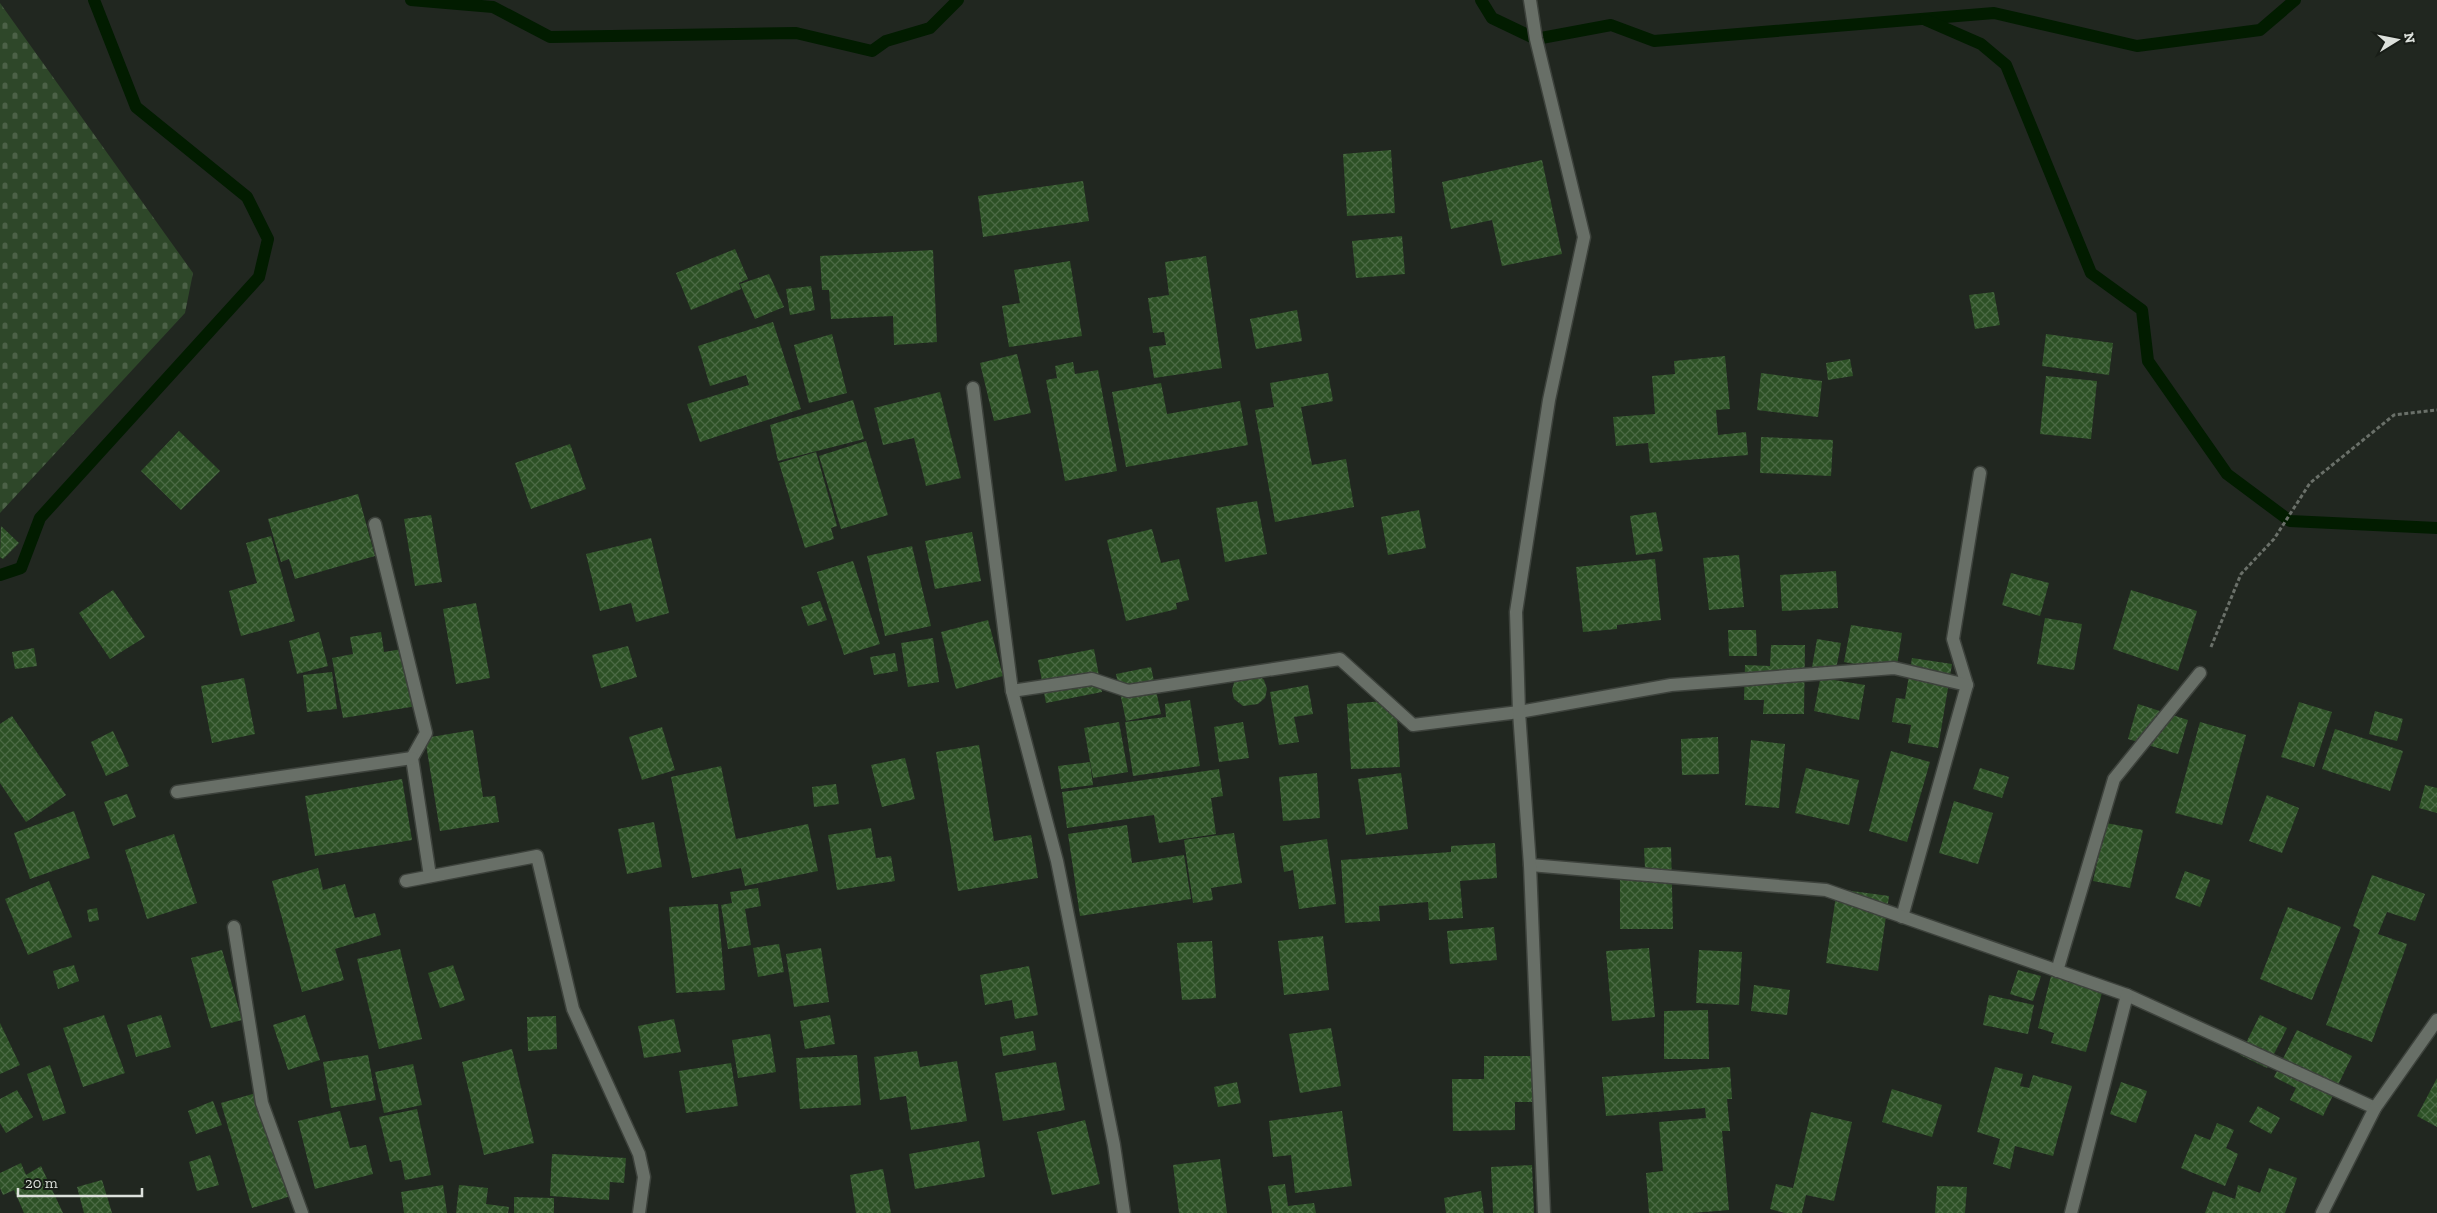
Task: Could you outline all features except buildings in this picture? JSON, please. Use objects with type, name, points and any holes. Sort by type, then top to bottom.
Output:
[{"type":"street","points":[[1530,0],[1536,39],[1584,237],[1549,400],[1516,612],[1518,712],[1530,865],[1544,1213]]},
{"type":"street","points":[[973,388],[1012,691],[1057,861],[1114,1145],[1124,1213]]},
{"type":"street","points":[[1902,916],[1967,686],[1953,639],[1980,473]]},
{"type":"street","points":[[375,524],[426,733],[412,758],[430,876]]},
{"type":"street","points":[[1012,691],[1092,679],[1128,691],[1340,660],[1414,724],[1518,712],[1671,685],[1894,668],[1967,686]]},
{"type":"street","points":[[2057,971],[2114,779],[2200,673]]},
{"type":"street","points":[[177,792],[412,758]]},
{"type":"street","points":[[406,881],[537,856],[573,1009],[639,1154],[644,1177],[639,1213]]},
{"type":"street","points":[[1530,865],[1826,890],[2127,995],[2375,1108]]},
{"type":"street","points":[[234,927],[262,1103],[302,1213]]},
{"type":"street","points":[[2071,1213],[2127,995]]},
{"type":"street","points":[[2322,1213],[2375,1108],[2437,1020]]},
{"type":"path","points":[[2200,673],[2241,574],[2274,539],[2310,483],[2394,415],[2437,410]]},
{"type":"green space","points":[[0,3],[193,273],[185,313],[0,513]]},
{"type":"waterway","points":[[0,575],[21,568],[40,518],[259,277],[268,239],[247,197],[136,107],[94,0]]},
{"type":"waterway","points":[[411,0],[493,7],[550,37],[796,33],[872,51],[886,41],[930,28],[958,0]]},
{"type":"waterway","points":[[1481,0],[1492,18],[1536,39],[1611,25],[1654,41],[1994,13],[2137,46],[2260,30],[2295,0]]},
{"type":"waterway","points":[[1926,20],[1981,44],[2006,65],[2091,273],[2142,310],[2148,361],[2227,474],[2290,521],[2437,528]]}]
